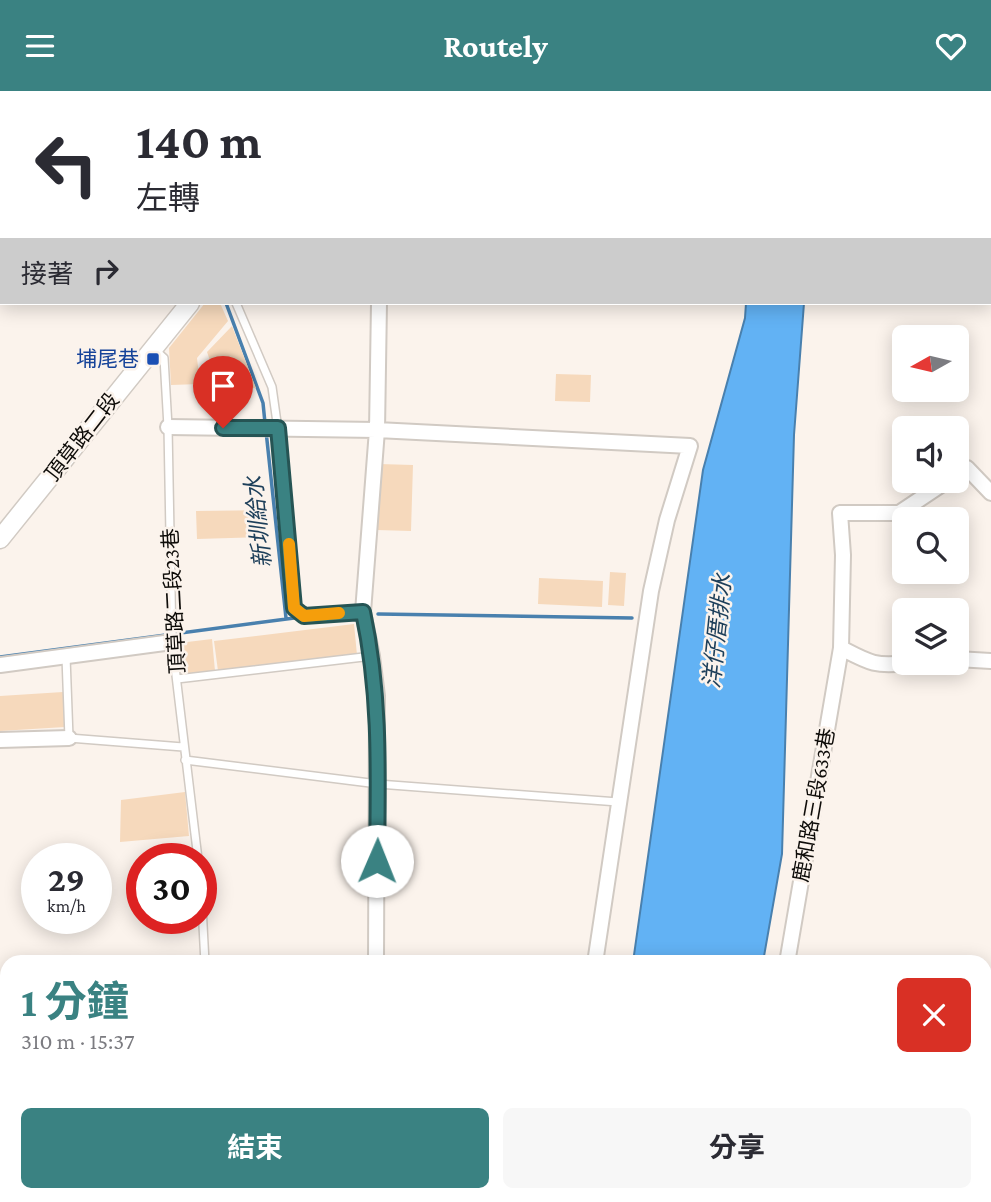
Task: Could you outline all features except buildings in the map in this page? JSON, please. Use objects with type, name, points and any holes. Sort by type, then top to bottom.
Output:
[{"type":"street","name":"頂草路二段","points":[[0,539],[188,305]]},
{"type":"street","points":[[376,955],[377,696],[363,612],[377,430],[379,305]]},
{"type":"street","points":[[168,427],[377,430],[690,446],[667,520],[651,591],[596,955]]},
{"type":"street","points":[[969,470],[991,493]]},
{"type":"street","name":"鹿和路三段633巷","points":[[787,955],[841,648],[843,555],[840,513],[899,513],[929,493]]},
{"type":"street","points":[[0,665],[172,642]]},
{"type":"street","points":[[841,648],[872,664],[892,665]]},
{"type":"street","points":[[969,660],[991,661]]},
{"type":"street","points":[[0,740],[69,738]]},
{"type":"lane","points":[[237,305],[272,387],[294,608],[304,616],[363,612]]},
{"type":"lane","name":"頂草路二段23巷","points":[[153,347],[164,358],[172,642],[196,843]]},
{"type":"lane","points":[[66,656],[69,738],[183,747]]},
{"type":"lane","points":[[177,679],[372,656]]},
{"type":"lane","points":[[185,760],[378,784],[618,802]]},
{"type":"lane","points":[[203,934],[205,955]]},
{"type":"water","name":"洋仔厝排水","points":[[746,305],[804,305],[794,435],[782,854],[764,955],[634,955],[703,470],[745,318]]},
{"type":"waterway","name":"新圳給水","points":[[227,305],[263,403],[265,423]]},
{"type":"waterway","name":"新圳給水","points":[[266,431],[286,618]]},
{"type":"waterway","points":[[378,614],[632,618]]},
{"type":"waterway","points":[[0,657],[302,617]]},
{"type":"slow traffic","points":[[289,544],[294,608],[304,616],[339,613]]},
{"type":"place","name":"埔尾巷","points":[[153,359]]},
{"type":"route","points":[[223,428],[278,428],[294,608],[297,612],[304,616],[363,612],[377,696],[377,861]]}]
